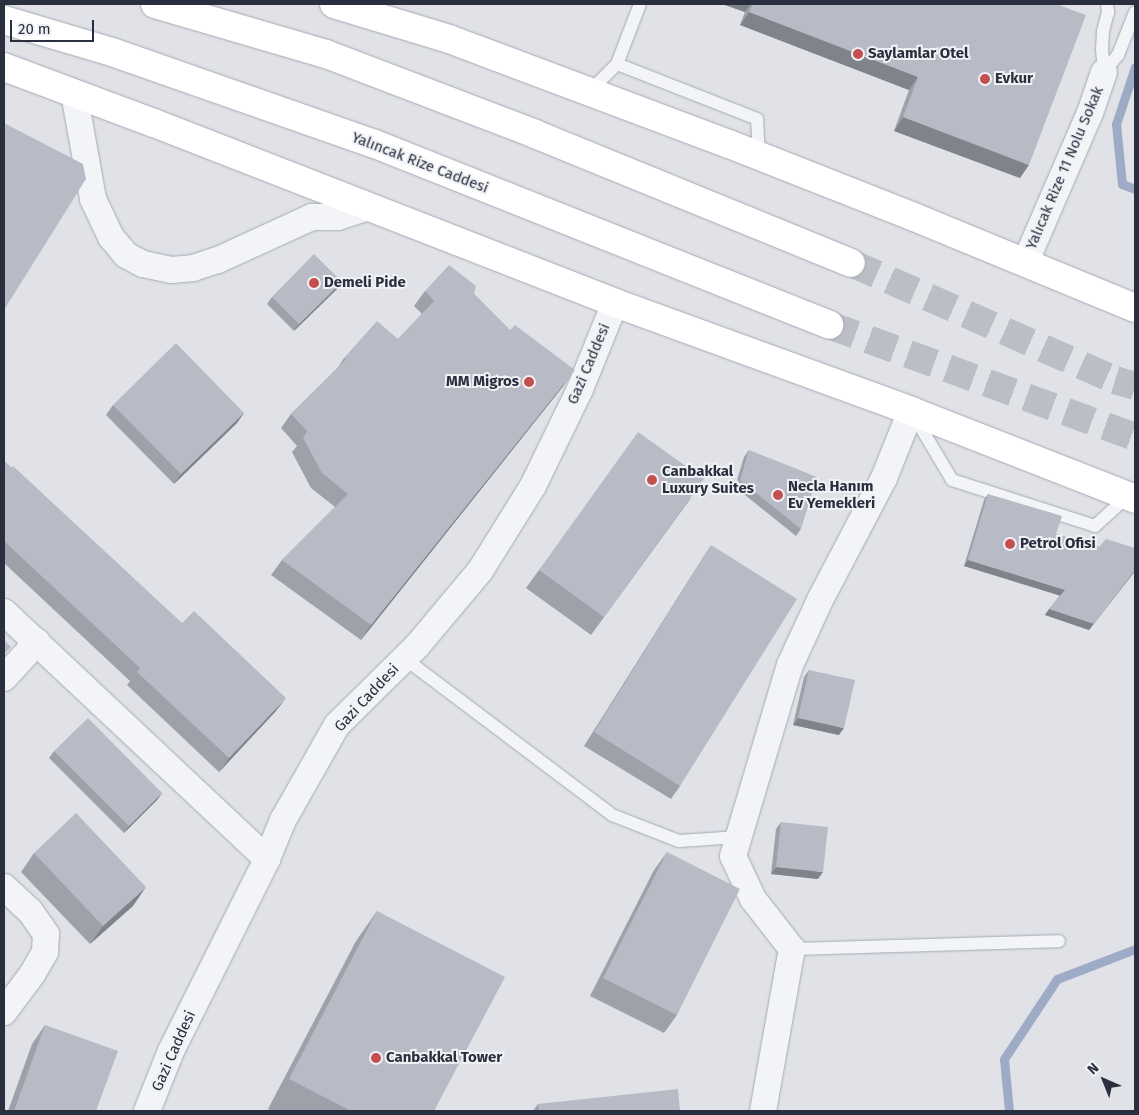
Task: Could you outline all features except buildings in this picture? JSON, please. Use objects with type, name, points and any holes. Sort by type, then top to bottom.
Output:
[{"type":"highway","points":[[156,4],[326,54],[536,134],[851,263]]},
{"type":"highway","points":[[334,4],[450,39],[759,155],[1135,308]]},
{"type":"highway","name":"Yalıncak Rize Caddesi","points":[[4,20],[112,52],[375,144],[830,325]]},
{"type":"highway","points":[[4,67],[615,303],[911,411],[1131,497]]},
{"type":"street","name":"Yalıcak Rize 11 Nolu Sokak","points":[[1025,263],[1090,113],[1104,72]]},
{"type":"street","points":[[74,93],[93,199],[112,237],[126,255],[143,264],[171,270],[193,268],[218,260],[312,217],[338,217],[368,207]]},
{"type":"street","name":"Gazi Caddesi","points":[[147,1111],[171,1051],[267,859],[282,820],[337,725],[404,658],[480,571],[533,486],[580,389],[615,303]]},
{"type":"street","points":[[763,1111],[792,949],[753,899],[733,856],[790,664],[820,600],[884,478],[911,411]]},
{"type":"street","points":[[4,612],[267,859]]},
{"type":"street","points":[[4,678],[37,642]]},
{"type":"street","points":[[4,887],[30,911],[46,934],[45,952],[33,973],[4,1012]]},
{"type":"lane","points":[[375,4],[450,39]]},
{"type":"lane","points":[[589,92],[617,64],[640,4]]},
{"type":"lane","points":[[1104,72],[1102,50],[1103,31],[1108,12],[1107,4]]},
{"type":"lane","points":[[1104,72],[1118,54],[1135,12]]},
{"type":"lane","points":[[617,64],[756,119],[759,155]]},
{"type":"lane","points":[[911,411],[952,480],[1095,526],[1131,497]]},
{"type":"lane","points":[[404,658],[612,815],[679,841],[739,837]]},
{"type":"lane","points":[[792,949],[1059,941]]},
{"type":"waterway","points":[[1135,67],[1116,124],[1122,184],[1135,189]]},
{"type":"waterway","points":[[1009,1111],[1004,1059],[1057,979],[1135,949]]},
{"type":"tunnel","points":[[851,263],[1115,380],[1135,386]]},
{"type":"tunnel","points":[[829,325],[1135,437]]},
{"type":"place","name":"Saylamlar Otel","points":[[858,54]]},
{"type":"place","name":"Evkur","points":[[985,79]]},
{"type":"place","name":"Demeli Pide","points":[[314,283]]},
{"type":"place","name":"MM Migros","points":[[529,382]]},
{"type":"place","name":"Canbakkal Luxury Suites","points":[[652,480]]},
{"type":"place","name":"Necla Hanım Ev Yemekleri","points":[[778,495]]},
{"type":"place","name":"Petrol Ofisi","points":[[1010,544]]},
{"type":"place","name":"Canbakkal Tower","points":[[376,1058]]}]
